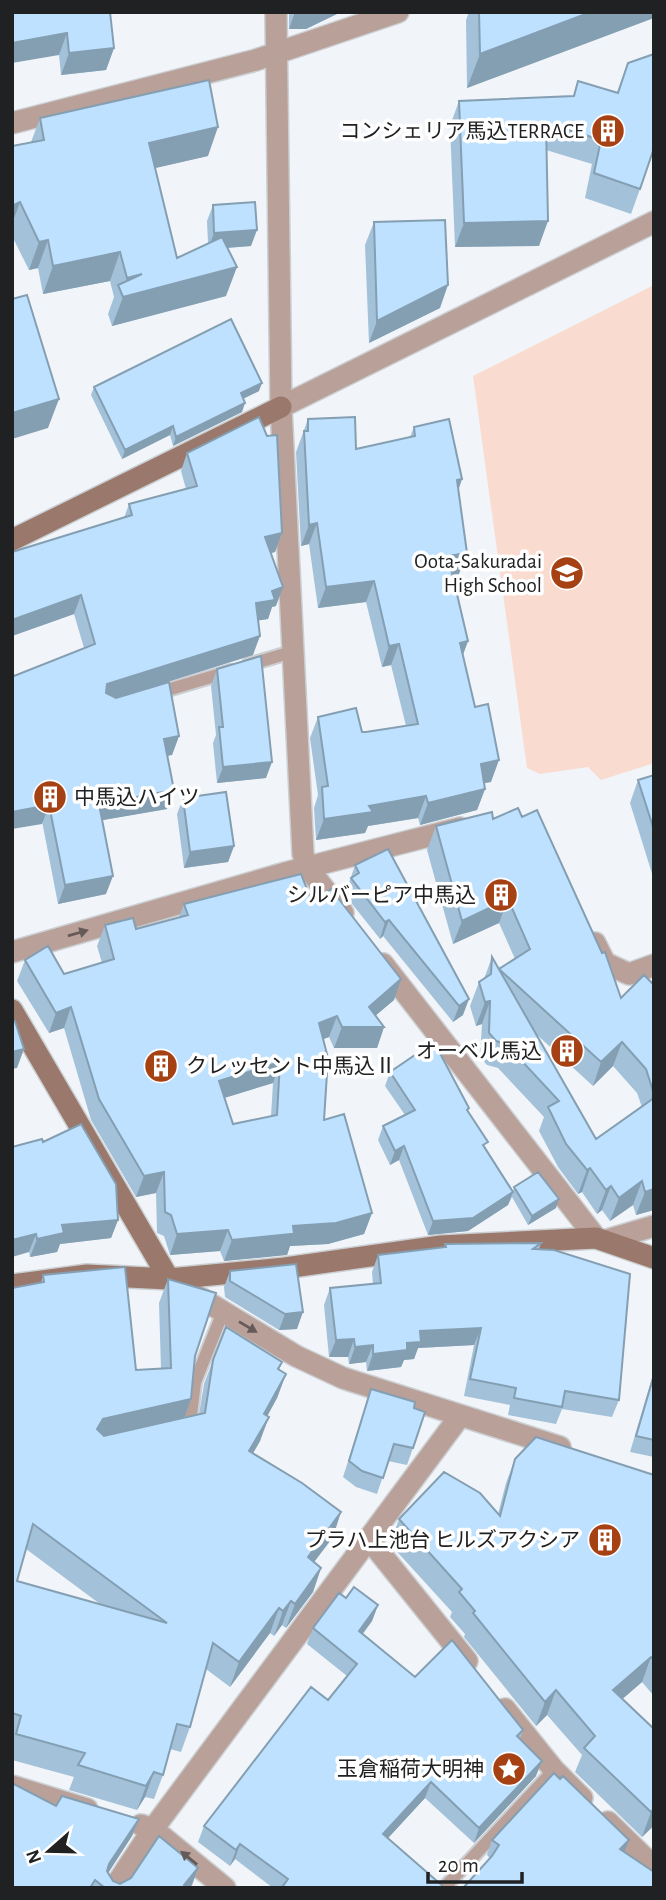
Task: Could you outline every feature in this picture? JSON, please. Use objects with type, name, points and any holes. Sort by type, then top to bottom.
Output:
[{"type":"street","points":[[276,12],[281,407],[303,854],[307,867],[601,1239],[654,1258]]},
{"type":"street","points":[[12,122],[110,100],[275,55],[398,12]]},
{"type":"street","points":[[12,540],[654,222]]},
{"type":"street","points":[[12,952],[307,867],[482,823]]},
{"type":"street","points":[[588,927],[605,963],[629,974],[654,965]]},
{"type":"street","points":[[12,1010],[169,1279],[296,1356],[343,1378],[578,1452]]},
{"type":"street","points":[[12,1285],[88,1275],[169,1279],[285,1268],[441,1246],[601,1239],[654,1226]]},
{"type":"street","points":[[114,1888],[153,1829],[460,1416]]},
{"type":"street","points":[[368,1538],[476,1672]]},
{"type":"street","points":[[493,1694],[554,1770],[654,1867]]},
{"type":"street","points":[[12,1786],[153,1829],[225,1888]]},
{"type":"lane","points":[[134,700],[295,651]]},
{"type":"lane","points":[[177,1434],[190,1431],[195,1382],[223,1312]]},
{"type":"lane","points":[[444,1888],[554,1770]]},
{"type":"shaded area","name":"Oota-Sakuradai High School","points":[[654,285],[654,763],[601,780],[588,767],[540,774],[527,768],[473,376]]},
{"type":"building","points":[[12,12],[110,12],[114,48],[69,53],[67,33],[12,43]]},
{"type":"building","points":[[479,12],[591,12],[480,54]]},
{"type":"building","points":[[654,54],[654,148],[640,189],[594,173],[601,140],[546,123],[548,221],[464,223],[459,101],[574,96],[578,81],[618,93],[628,63]]},
{"type":"building","points":[[209,80],[218,127],[149,143],[177,258],[222,237],[237,267],[123,297],[118,285],[142,274],[127,278],[120,252],[53,266],[48,240],[39,242],[20,202],[12,206],[12,146],[44,140],[40,118]]},
{"type":"building","points":[[255,202],[257,230],[214,233],[213,205]]},
{"type":"building","points":[[445,220],[448,285],[377,321],[374,222]]},
{"type":"building","points":[[27,295],[59,399],[12,413],[12,299]]},
{"type":"building","points":[[231,319],[262,383],[241,393],[245,403],[176,437],[173,426],[125,450],[94,387]]},
{"type":"building","points":[[259,417],[267,436],[277,435],[282,533],[265,537],[283,587],[272,591],[275,600],[256,603],[260,636],[107,684],[106,693],[116,698],[169,682],[179,736],[164,739],[174,790],[99,804],[113,876],[65,885],[49,805],[12,812],[12,673],[14,676],[95,644],[81,595],[12,620],[12,552],[132,515],[129,504],[197,486],[187,453]]},
{"type":"building","points":[[355,417],[356,449],[415,436],[414,427],[449,419],[462,479],[457,480],[467,553],[448,556],[468,641],[460,643],[475,707],[488,704],[499,760],[481,764],[485,789],[428,803],[426,796],[369,806],[373,812],[324,819],[322,787],[328,786],[318,717],[356,708],[362,732],[418,724],[399,644],[389,646],[374,581],[326,587],[317,523],[309,525],[304,431],[308,431],[308,419]]},
{"type":"building","points":[[261,656],[272,762],[223,767],[219,727],[223,727],[217,669]]},
{"type":"building","points":[[654,775],[654,830],[638,780]]},
{"type":"building","points":[[226,792],[234,846],[190,852],[183,798]]},
{"type":"building","points":[[518,808],[522,817],[537,810],[602,953],[605,952],[621,998],[644,975],[654,983],[654,1094],[646,1069],[622,1042],[601,1062],[499,969],[530,949],[508,899],[462,921],[436,826],[492,812],[493,819]]},
{"type":"building","points":[[388,849],[469,999],[459,1006],[389,920],[385,922],[351,878],[359,873],[355,865]]},
{"type":"building","points":[[301,874],[312,902],[331,889],[401,979],[369,1007],[384,1027],[342,1027],[337,1016],[319,1023],[328,1058],[324,1120],[344,1114],[372,1213],[336,1223],[293,1226],[294,1234],[232,1240],[228,1230],[177,1234],[171,1215],[165,1212],[164,1172],[144,1176],[99,1099],[71,1007],[56,1013],[25,960],[48,946],[64,974],[114,959],[105,925],[133,918],[136,929],[188,915],[184,904]],"holes":[[[280,1062],[277,1115],[233,1124],[219,1081]]]},
{"type":"building","points":[[492,957],[596,1139],[654,1098],[654,1189],[645,1192],[642,1181],[619,1198],[611,1186],[606,1190],[590,1168],[587,1170],[566,1144],[548,1107],[559,1101],[506,1044],[496,1041],[489,1033],[490,1001],[485,1002],[479,982],[491,974]]},
{"type":"building","points":[[15,1021],[24,1049],[12,1052],[12,1022]]},
{"type":"building","points":[[434,1042],[469,1108],[467,1110],[488,1142],[483,1145],[513,1192],[473,1218],[433,1221],[404,1146],[395,1151],[383,1126],[415,1110],[390,1072]]},
{"type":"building","points":[[81,1124],[116,1184],[118,1220],[62,1225],[64,1233],[37,1239],[36,1234],[12,1240],[12,1147],[42,1139],[43,1142]]},
{"type":"building","points":[[538,1172],[559,1199],[532,1216],[514,1187]]},
{"type":"building","points":[[541,1243],[533,1249],[554,1250],[630,1274],[619,1400],[565,1391],[562,1407],[514,1398],[516,1388],[470,1379],[481,1328],[420,1331],[421,1342],[407,1343],[407,1350],[373,1354],[373,1345],[355,1347],[354,1339],[336,1340],[330,1288],[381,1283],[378,1255],[446,1247],[445,1244]]},
{"type":"building","points":[[296,1264],[303,1312],[285,1314],[230,1281],[230,1271]]},
{"type":"building","points":[[125,1267],[136,1370],[171,1368],[168,1279],[216,1293],[195,1356],[191,1399],[103,1419],[97,1429],[104,1436],[205,1413],[213,1360],[226,1327],[282,1362],[278,1369],[286,1374],[264,1414],[269,1417],[249,1451],[302,1483],[341,1512],[308,1557],[321,1568],[295,1604],[291,1601],[283,1611],[279,1608],[239,1662],[213,1643],[190,1727],[177,1724],[163,1775],[154,1772],[146,1786],[78,1765],[85,1753],[16,1734],[21,1716],[12,1713],[12,1288],[44,1282],[43,1275]],"holes":[[[33,1524],[167,1623],[17,1581]]]},
{"type":"building","points":[[654,1375],[654,1440],[636,1436]]},
{"type":"building","points":[[371,1389],[415,1402],[414,1408],[425,1412],[413,1448],[394,1444],[383,1478],[362,1471],[349,1461]]},
{"type":"building","points":[[536,1437],[654,1475],[654,1660],[651,1657],[613,1690],[654,1729],[654,1809],[651,1812],[584,1748],[595,1736],[556,1690],[545,1702],[473,1613],[475,1611],[459,1592],[462,1589],[399,1519],[444,1472],[480,1493],[500,1516],[515,1459]]},
{"type":"building","points":[[354,1587],[378,1605],[359,1631],[415,1677],[452,1640],[523,1730],[517,1736],[542,1761],[479,1828],[431,1782],[383,1834],[445,1888],[285,1888],[283,1886],[288,1879],[240,1844],[236,1850],[204,1826],[311,1687],[328,1700],[357,1664],[313,1628],[339,1593],[346,1598]]},
{"type":"building","points":[[554,1773],[560,1779],[563,1776],[629,1840],[620,1849],[654,1872],[654,1888],[463,1888],[499,1845],[492,1840]]},
{"type":"building","points":[[12,1783],[56,1806],[62,1796],[139,1819],[109,1864],[107,1871],[113,1881],[120,1884],[131,1878],[159,1836],[198,1868],[184,1885],[188,1888],[105,1888],[95,1880],[90,1888],[12,1888]]},
{"type":"place","name":"コンシェリア馬込TERRACE","points":[[608,131]]},
{"type":"place","name":"Oota-Sakuradai High School","points":[[567,573]]},
{"type":"place","name":"中馬込ハイツ","points":[[50,797]]},
{"type":"place","name":"シルバーピア中馬込","points":[[501,895]]},
{"type":"place","name":"オーベル馬込","points":[[567,1051]]},
{"type":"place","name":"クレッセント中馬込Ⅱ","points":[[161,1066]]},
{"type":"place","name":"プラハ上池台 ヒルズアクシア","points":[[605,1540]]},
{"type":"place","name":"玉倉稲荷大明神","points":[[509,1769]]}]
